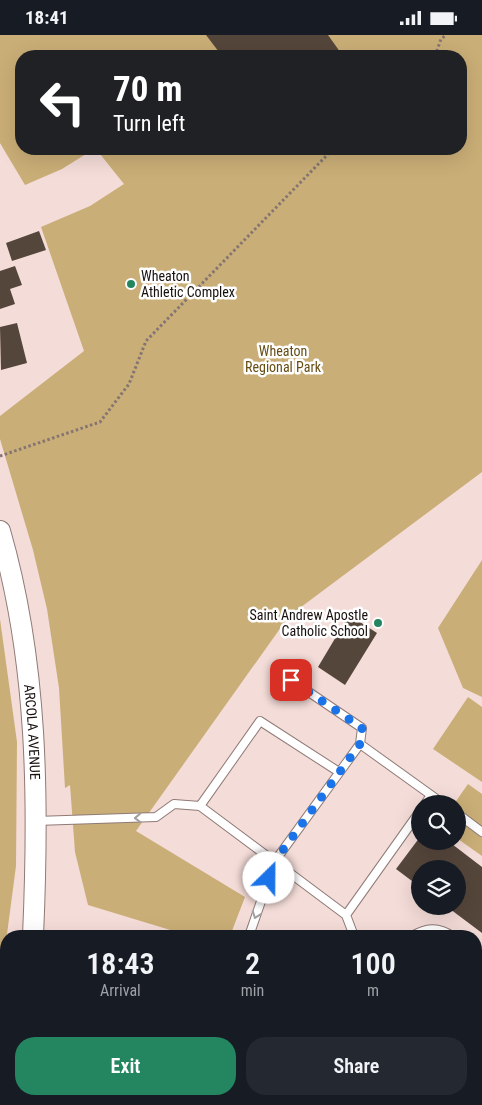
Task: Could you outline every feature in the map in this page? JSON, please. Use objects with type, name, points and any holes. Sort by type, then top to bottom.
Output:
[{"type":"street","name":"ARCOLA AVENUE","points":[[0,531],[23,633],[36,766],[33,930]]},
{"type":"lane","points":[[251,930],[275,861],[360,744],[362,728],[291,680]]},
{"type":"lane","points":[[200,806],[260,721],[340,772]]},
{"type":"lane","points":[[360,744],[431,795]]},
{"type":"lane","points":[[36,821],[156,817],[174,804],[200,806],[346,915],[352,930]]},
{"type":"lane","points":[[466,820],[482,832]]},
{"type":"lane","points":[[346,915],[411,824]]},
{"type":"path","points":[[436,50],[441,39],[446,35]]},
{"type":"path","points":[[0,456],[100,422],[129,384],[146,341],[327,155]]},
{"type":"green space","name":"Wheaton Regional Park","points":[[0,35],[482,35],[482,472],[289,616],[136,831],[245,897],[232,930],[170,930],[88,905],[75,852],[70,785],[65,788],[59,688],[47,609],[33,550],[0,439],[0,416],[84,351],[41,227],[90,206],[124,184],[101,155],[467,155],[467,50],[15,50],[15,155],[84,155],[62,169],[25,185],[0,143]]},
{"type":"green space","points":[[482,560],[482,697],[463,688],[438,628]]},
{"type":"green space","points":[[0,619],[17,742],[16,866],[8,930],[0,930]]},
{"type":"green space","points":[[468,697],[482,707],[482,782],[433,749]]},
{"type":"green space","points":[[468,784],[482,794],[482,856],[466,845],[466,795],[460,795]]},
{"type":"building","points":[[206,35],[328,35],[339,50],[217,50]]},
{"type":"building","points":[[39,231],[46,250],[12,261],[6,243]]},
{"type":"building","points":[[15,266],[22,285],[10,289],[15,304],[0,309],[0,271]]},
{"type":"building","points":[[17,323],[27,363],[1,370],[0,327]]},
{"type":"building","points":[[349,615],[377,633],[345,685],[318,667]]},
{"type":"building","points":[[411,849],[460,850],[482,867],[482,930],[478,930],[458,915],[466,915],[466,860],[411,860],[411,880],[396,869]]},
{"type":"place","name":"Wheaton Athletic Complex","points":[[131,284]]},
{"type":"place","name":"Saint Andrew Apostle Catholic School","points":[[378,623]]},
{"type":"route","points":[[269,878],[275,861],[360,744],[362,728],[291,680]]}]
